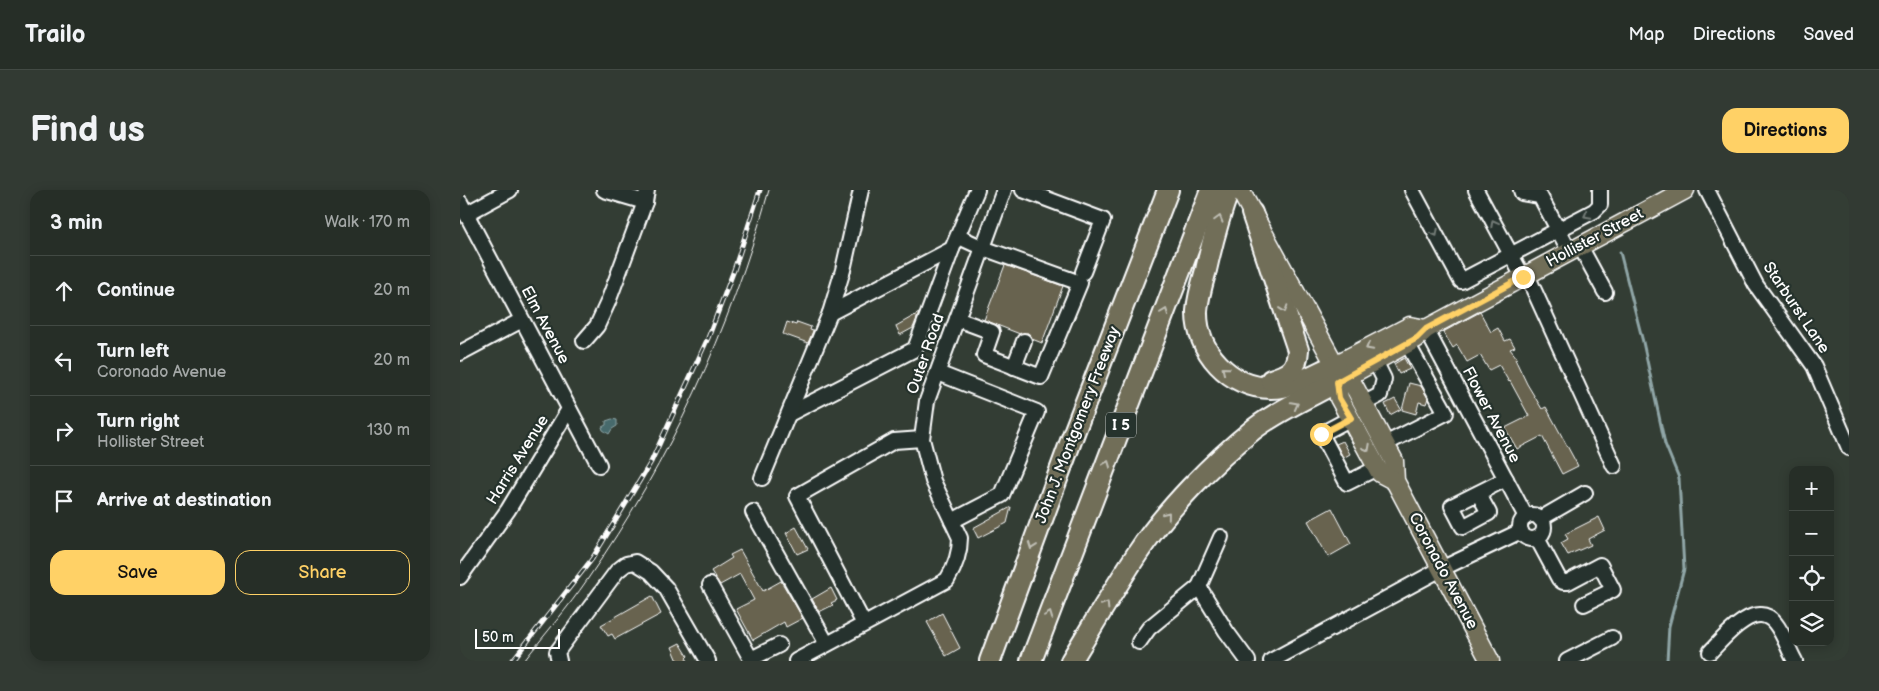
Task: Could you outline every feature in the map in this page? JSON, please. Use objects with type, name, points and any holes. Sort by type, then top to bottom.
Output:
[{"type":"highway","points":[[1105,353],[1155,190]]},
{"type":"highway","name":"John J. Montgomery Freeway","points":[[990,661],[1168,190]]},
{"type":"highway","name":"I 5","points":[[1031,661],[1212,190]]},
{"type":"highway","points":[[1229,190],[1220,214],[1198,302],[1198,324],[1204,344],[1215,361],[1231,375],[1250,384],[1271,388],[1339,375]]},
{"type":"highway","points":[[1252,212],[1298,350],[1295,367],[1289,372],[1260,386]]},
{"type":"highway","points":[[1071,661],[1137,554],[1175,505],[1255,429],[1339,375]]},
{"type":"main road","name":"Coronado Avenue","points":[[1240,190],[1339,375],[1354,386],[1385,444],[1394,461],[1395,481],[1490,661]]},
{"type":"main road","name":"Hollister Street","points":[[1339,375],[1375,362],[1417,338],[1426,329],[1685,190]]},
{"type":"main road","name":"Hollister Street","points":[[1339,375],[1410,326],[1426,329]]},
{"type":"main road","name":"Coronado Avenue","points":[[1339,375],[1339,398],[1380,473],[1395,481]]},
{"type":"street","points":[[463,208],[510,190]]},
{"type":"street","points":[[584,341],[596,326],[608,302],[646,196],[604,190]]},
{"type":"street","points":[[762,478],[830,313],[843,270],[861,190]]},
{"type":"street","points":[[789,414],[915,349],[977,190]]},
{"type":"street","name":"Outer Road","points":[[863,625],[947,580],[953,571],[960,548],[960,538],[933,481],[922,439],[927,401],[1004,190]]},
{"type":"street","points":[[1023,190],[1102,220],[1083,272]]},
{"type":"street","points":[[1412,190],[1461,282],[1594,211],[1600,205],[1600,190]]},
{"type":"street","points":[[1476,190],[1525,276],[1614,466]]},
{"type":"street","points":[[1521,190],[1522,193],[1540,196],[1558,230],[1575,249],[1605,292]]},
{"type":"street","name":"Starburst Lane","points":[[1707,190],[1756,285],[1814,366],[1849,448]]},
{"type":"street","name":"Elm Avenue","points":[[463,208],[599,465]]},
{"type":"street","points":[[830,313],[956,243],[984,248],[1080,283],[1041,377],[984,355],[992,332],[957,319]]},
{"type":"street","points":[[460,354],[522,320]]},
{"type":"street","name":"Flower Avenue","points":[[1426,329],[1506,479],[1533,518]]},
{"type":"street","points":[[1014,367],[1024,341]]},
{"type":"street","points":[[1385,444],[1446,413],[1408,343]]},
{"type":"street","points":[[1363,404],[1380,395],[1384,379],[1375,362]]},
{"type":"street","points":[[938,373],[1037,412],[1002,495],[952,521]]},
{"type":"street","name":"Harris Avenue","points":[[460,577],[508,510],[569,409]]},
{"type":"street","points":[[1351,418],[1321,434],[1348,483],[1377,468]]},
{"type":"street","points":[[798,660],[863,625],[797,496],[894,441],[922,439]]},
{"type":"street","points":[[1478,493],[1506,479]]},
{"type":"street","points":[[1533,518],[1544,525],[1544,529],[1537,538],[1526,537],[1521,531],[1521,523],[1585,493]]},
{"type":"street","points":[[753,512],[827,644]]},
{"type":"street","points":[[1271,661],[1441,569],[1521,531]]},
{"type":"street","points":[[1139,642],[1149,628],[1199,586],[1221,537]]},
{"type":"street","points":[[1537,538],[1559,580],[1563,582],[1568,582],[1600,565],[1613,590],[1584,604]]},
{"type":"street","points":[[559,661],[557,652],[617,571],[626,564],[635,562],[651,572],[666,588],[708,661]]},
{"type":"street","points":[[710,585],[751,660],[779,645]]},
{"type":"street","points":[[1199,586],[1226,631],[1248,661]]},
{"type":"street","points":[[1710,652],[1737,624],[1750,617],[1763,616],[1775,622],[1794,661]]},
{"type":"street","points":[[1567,661],[1612,638]]},
{"type":"water","points":[[617,420],[617,426],[609,434],[602,427],[606,425],[606,421]]},
{"type":"building","points":[[1005,265],[1063,286],[1042,343],[1032,339],[1028,333],[1020,334],[984,320]]},
{"type":"building","points":[[1480,312],[1491,332],[1498,328],[1505,341],[1510,339],[1515,347],[1510,349],[1517,358],[1515,359],[1527,384],[1542,409],[1546,407],[1578,466],[1562,474],[1542,436],[1517,449],[1505,428],[1529,416],[1510,381],[1499,365],[1489,370],[1480,355],[1467,362],[1457,345],[1453,348],[1443,332]]},
{"type":"building","points":[[919,313],[913,328],[900,335],[896,326]]},
{"type":"building","points":[[787,322],[796,325],[797,322],[811,327],[810,330],[813,331],[808,343],[783,334]]},
{"type":"building","points":[[1404,358],[1410,369],[1399,374],[1394,364]]},
{"type":"building","points":[[1409,383],[1421,386],[1428,398],[1426,404],[1419,402],[1416,414],[1402,410]]},
{"type":"building","points":[[1395,399],[1401,409],[1390,415],[1385,404]]},
{"type":"building","points":[[1343,441],[1350,454],[1343,458],[1336,444]]},
{"type":"building","points":[[1011,507],[1007,523],[978,538],[973,528]]},
{"type":"building","points":[[1332,508],[1351,544],[1328,557],[1308,521]]},
{"type":"building","points":[[1599,517],[1605,530],[1588,539],[1591,545],[1568,555],[1561,543],[1568,539],[1565,534]]},
{"type":"building","points":[[796,527],[808,549],[797,554],[786,533]]},
{"type":"building","points":[[740,550],[763,591],[781,581],[803,618],[786,627],[784,622],[753,640],[736,609],[754,600],[740,574],[720,585],[711,571],[732,558],[730,555]]},
{"type":"building","points":[[831,588],[837,600],[831,603],[833,605],[819,612],[812,599]]},
{"type":"building","points":[[652,596],[661,614],[615,639],[612,634],[608,636],[601,625]]},
{"type":"building","points":[[942,613],[960,648],[946,656],[927,622]]},
{"type":"building","points":[[680,643],[688,656],[686,658],[688,661],[678,661],[672,647]]},
{"type":"waterway","points":[[1620,252],[1643,342],[1665,444],[1679,478],[1684,569],[1669,626],[1667,661]]},
{"type":"tram line","points":[[524,661],[587,580],[645,488],[671,441],[716,344],[736,294],[769,190]]},
{"type":"railway","points":[[512,661],[592,559],[651,462],[708,338],[734,270],[760,190]]},
{"type":"route","points":[[1321,434],[1351,418],[1339,398],[1337,382],[1417,338],[1426,329],[1523,277]]}]
